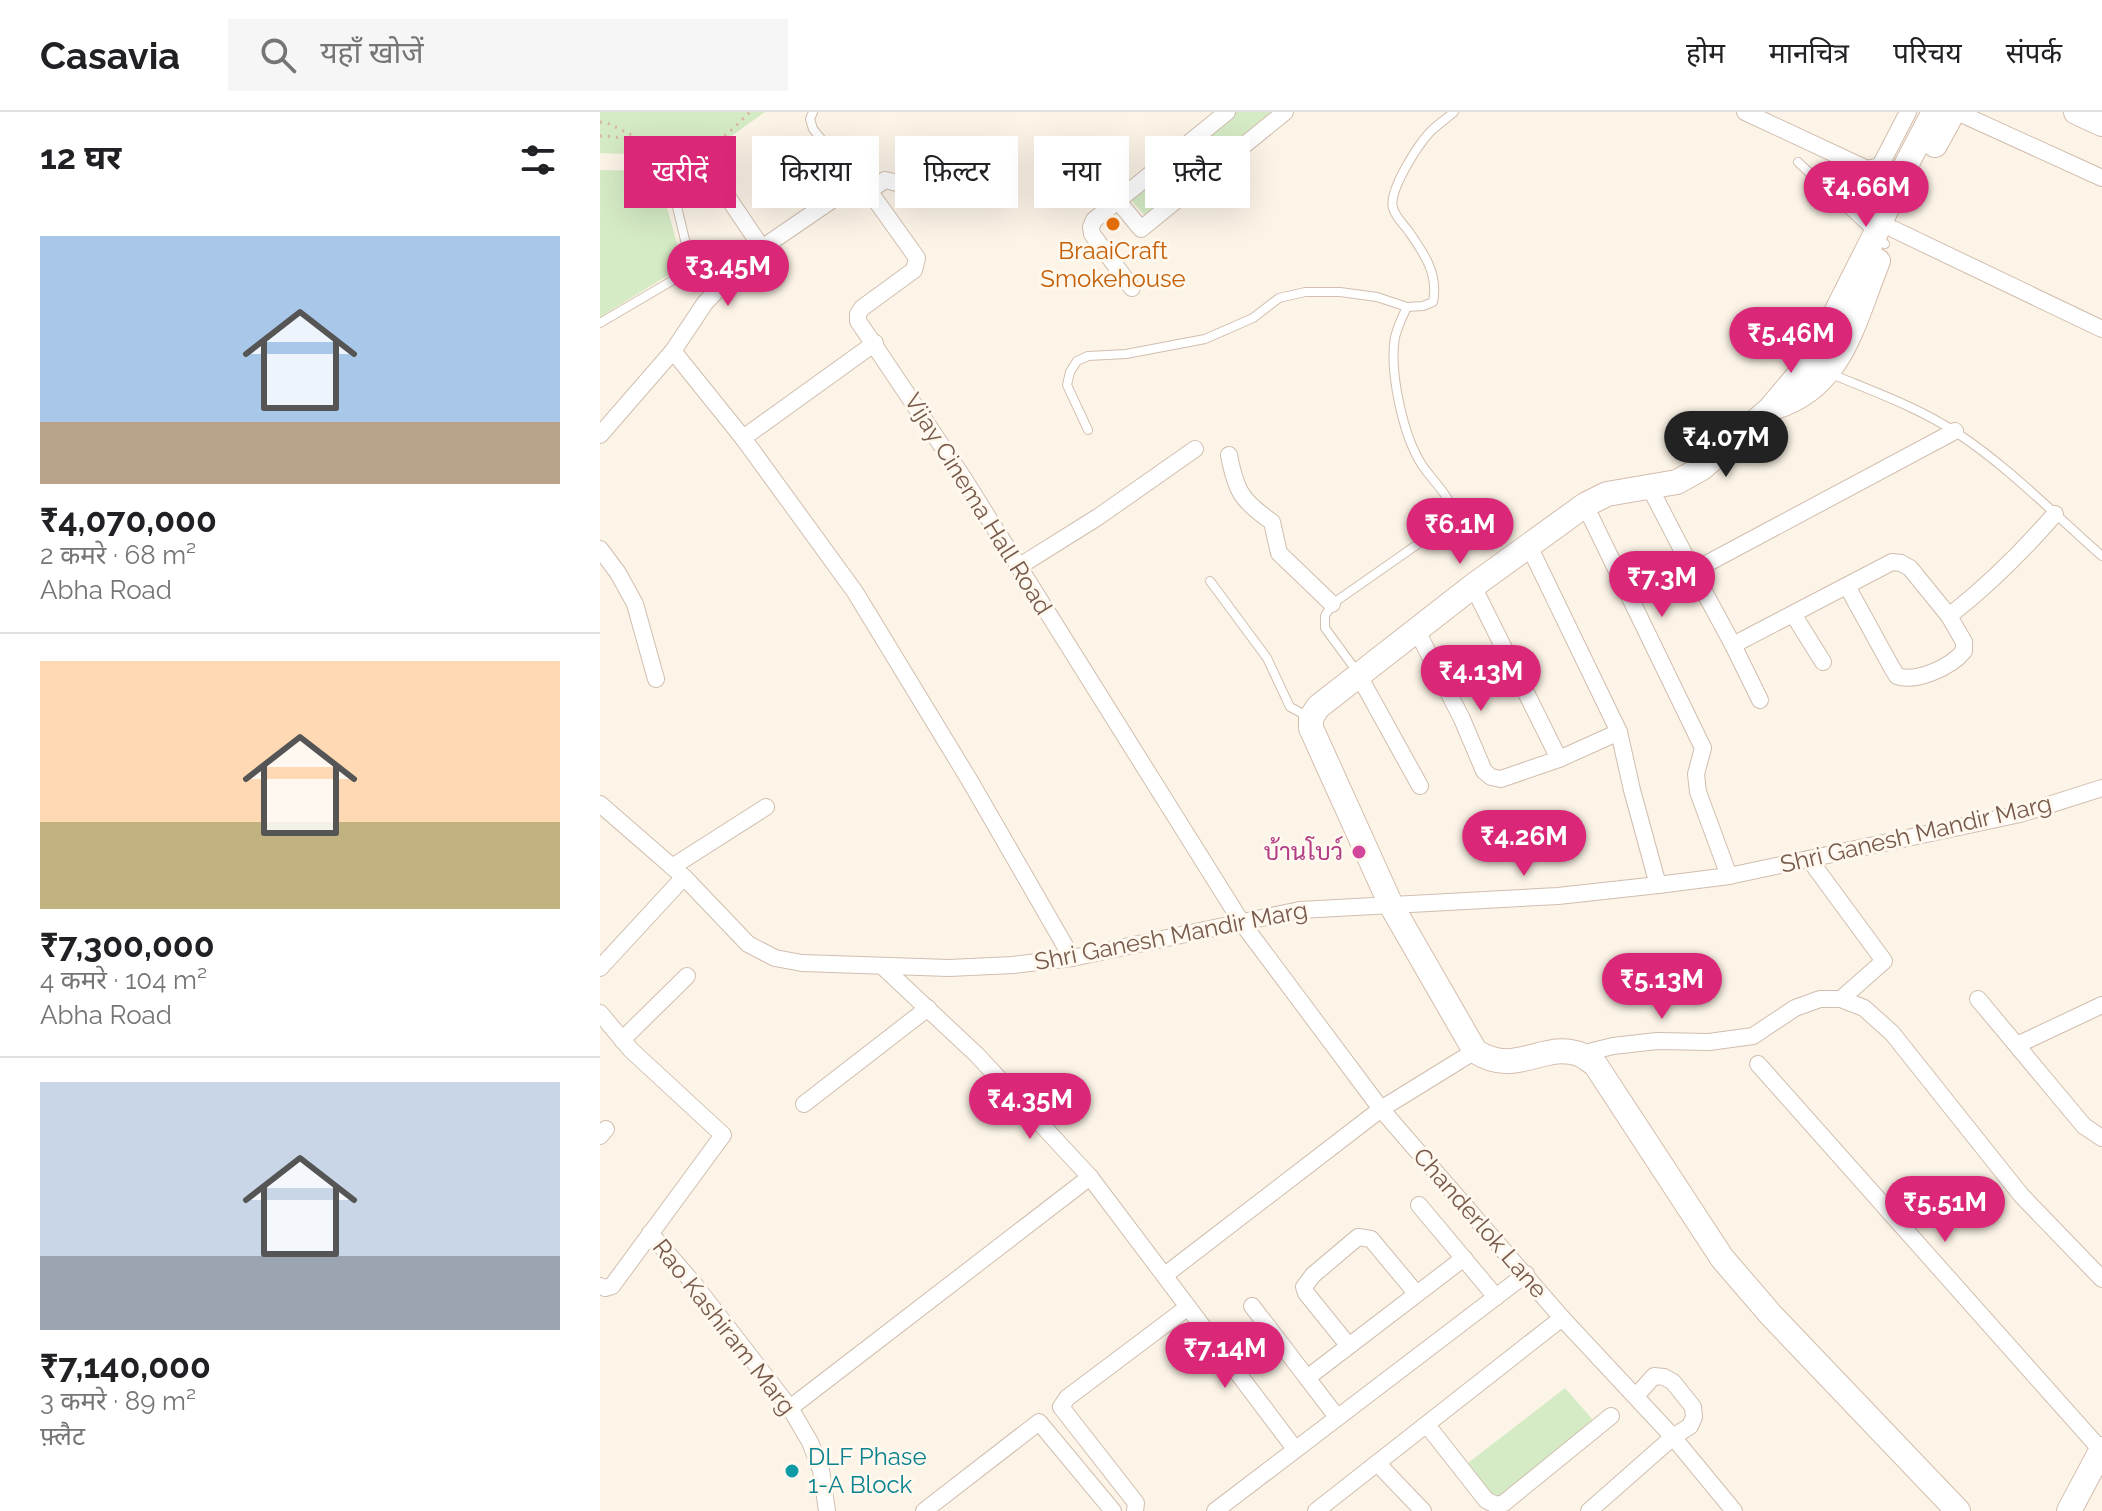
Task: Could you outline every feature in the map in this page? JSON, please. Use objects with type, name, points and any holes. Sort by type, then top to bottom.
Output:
[{"type":"street","points":[[1129,192],[1227,112]]},
{"type":"street","points":[[1124,208],[1141,229],[1285,112]]},
{"type":"street","points":[[1745,112],[1781,119],[1867,169],[1894,164],[1934,112]]},
{"type":"street","points":[[1770,409],[1793,402],[1809,392],[1829,373],[1841,353],[1884,236],[1894,164],[1908,112]]},
{"type":"street","points":[[2102,178],[1955,112],[1813,358],[1770,409],[1702,468],[1677,482],[1607,494],[1585,505],[1358,674],[1318,707],[1311,718],[1311,728],[1391,905],[1475,1051],[1489,1060],[1506,1063],[1565,1051],[1581,1054],[1613,1046],[1657,1041],[1709,1042],[1753,1036],[1795,1008],[1820,999],[1841,999],[1864,1008],[1892,1033],[2021,1195],[2102,1279]]},
{"type":"street","points":[[2076,112],[2102,124]]},
{"type":"street","points":[[735,208],[762,248]]},
{"type":"street","points":[[600,435],[673,351],[705,303],[736,270],[820,208]]},
{"type":"street","name":"Vijay Cinema Hall Road","points":[[879,208],[917,258],[914,270],[858,314],[858,321],[964,479],[1242,923]]},
{"type":"street","points":[[1109,208],[1094,220],[1092,234],[1132,288]]},
{"type":"street","points":[[1884,236],[2102,329]]},
{"type":"street","points":[[743,438],[875,343]]},
{"type":"street","points":[[673,351],[743,438],[863,605],[970,781],[1072,958]]},
{"type":"street","points":[[1693,571],[1955,431]]},
{"type":"street","points":[[1018,567],[1098,517],[1195,449]]},
{"type":"street","points":[[1229,455],[1234,482],[1249,506],[1272,522],[1279,553],[1332,604]]},
{"type":"street","points":[[1650,488],[1760,700]]},
{"type":"street","points":[[1585,505],[1703,748],[1696,774],[1698,792],[1729,876]]},
{"type":"street","points":[[1949,616],[1985,589],[2055,514]]},
{"type":"street","points":[[1529,546],[1619,732],[1658,885]]},
{"type":"street","points":[[600,549],[635,604],[656,679]]},
{"type":"street","points":[[1733,645],[1892,562],[1910,568],[1949,616],[1964,642],[1964,651],[1958,658],[1914,679],[1897,676],[1847,586]]},
{"type":"street","points":[[1473,586],[1559,759]]},
{"type":"street","points":[[1793,614],[1823,662]]},
{"type":"street","points":[[1416,629],[1484,771],[1491,777],[1501,779],[1559,759],[1619,732]]},
{"type":"street","points":[[1358,674],[1420,786]]},
{"type":"street","name":"Shri Ganesh Mandir Marg","points":[[600,804],[678,872],[748,944],[775,958],[802,963],[949,968],[1072,958],[1300,910],[1558,896],[1729,876],[2020,814],[2102,788]]},
{"type":"street","points":[[600,968],[678,872],[766,807]]},
{"type":"street","points":[[1809,859],[1884,961],[1841,999]]},
{"type":"street","name":"Chanderlok Lane","points":[[1242,923],[1381,1109],[1562,1318],[1673,1437],[1734,1511]]},
{"type":"street","points":[[882,966],[977,1055],[1090,1177],[1295,1449]]},
{"type":"street","points":[[622,1040],[687,976]]},
{"type":"street","points":[[1978,999],[2084,1126],[2102,1138]]},
{"type":"street","points":[[2017,1045],[2102,1005]]},
{"type":"street","points":[[804,1104],[928,1008]]},
{"type":"street","points":[[600,1013],[622,1040],[723,1135],[612,1286],[600,1286]]},
{"type":"street","points":[[1165,1275],[1381,1109],[1475,1051]]},
{"type":"street","points":[[1581,1054],[1595,1064],[1722,1258],[1771,1315],[1958,1511]]},
{"type":"street","points":[[1758,1064],[2102,1450],[2069,1511]]},
{"type":"street","points":[[790,1408],[1090,1177]]},
{"type":"street","points":[[1419,1205],[1496,1297]]},
{"type":"street","name":"Rao Kashiram Marg","points":[[650,1233],[694,1284],[790,1408],[810,1442],[821,1470],[827,1511]]},
{"type":"street","points":[[1348,1345],[1304,1287],[1313,1275],[1358,1237],[1371,1239],[1416,1293]]},
{"type":"street","points":[[1307,1378],[1464,1258]]},
{"type":"street","points":[[1215,1511],[1526,1274]]},
{"type":"street","points":[[1252,1306],[1337,1417]]},
{"type":"street","points":[[1135,1511],[1136,1503],[1061,1407],[1067,1398],[1188,1307]]},
{"type":"street","points":[[1316,1511],[1562,1318]]},
{"type":"street","points":[[1589,1511],[1673,1437],[1690,1426],[1694,1417],[1693,1407],[1673,1382],[1664,1377],[1654,1376],[1636,1396]]},
{"type":"street","points":[[1427,1425],[1486,1500],[1496,1505],[1504,1503],[1611,1416]]},
{"type":"street","points":[[924,1511],[1039,1422],[1113,1511]]},
{"type":"street","points":[[1378,1464],[1423,1511]]},
{"type":"lane","name":"Vijay Cinema Hall Road","points":[[813,112],[810,119],[819,136]]},
{"type":"lane","points":[[1088,430],[1067,385],[1077,361],[1088,356],[1126,354],[1205,339],[1253,318],[1279,298],[1305,292],[1340,292],[1377,297],[1407,307],[1433,302],[1436,289],[1428,262],[1393,210],[1392,198],[1395,187],[1430,132],[1454,112]]},
{"type":"lane","points":[[1798,162],[1884,236]]},
{"type":"lane","points":[[600,323],[692,269],[677,208]]},
{"type":"lane","points":[[1358,674],[1325,628],[1325,616],[1332,604],[1448,523],[1454,512],[1407,437],[1400,407],[1394,354],[1399,324],[1407,307]]},
{"type":"lane","points":[[1829,373],[1899,402],[1955,431],[2009,471],[2102,556]]},
{"type":"lane","points":[[1210,581],[1267,658],[1290,707],[1311,718]]},
{"type":"path","points":[[725,136],[750,112]]},
{"type":"path","points":[[600,122],[633,136]]},
{"type":"path","points":[[600,136],[624,138]]},
{"type":"green space","points":[[600,112],[765,112],[731,136],[624,136],[624,154],[600,153]]},
{"type":"green space","points":[[1235,112],[1273,112],[1244,136],[1207,136]]},
{"type":"green space","points":[[600,170],[624,170],[624,208],[667,208],[683,266],[600,317]]},
{"type":"green space","points":[[1145,188],[1145,208],[1157,208],[1146,217],[1131,200]]},
{"type":"green space","points":[[1565,1388],[1593,1420],[1496,1500],[1468,1463]]},
{"type":"place","name":"BraaiCraft Smokehouse","points":[[1113,224]]},
{"type":"place","name":"บ้านโบว์","points":[[1359,852]]},
{"type":"place","name":"DLF Phase 1-A Block","points":[[792,1471]]}]
